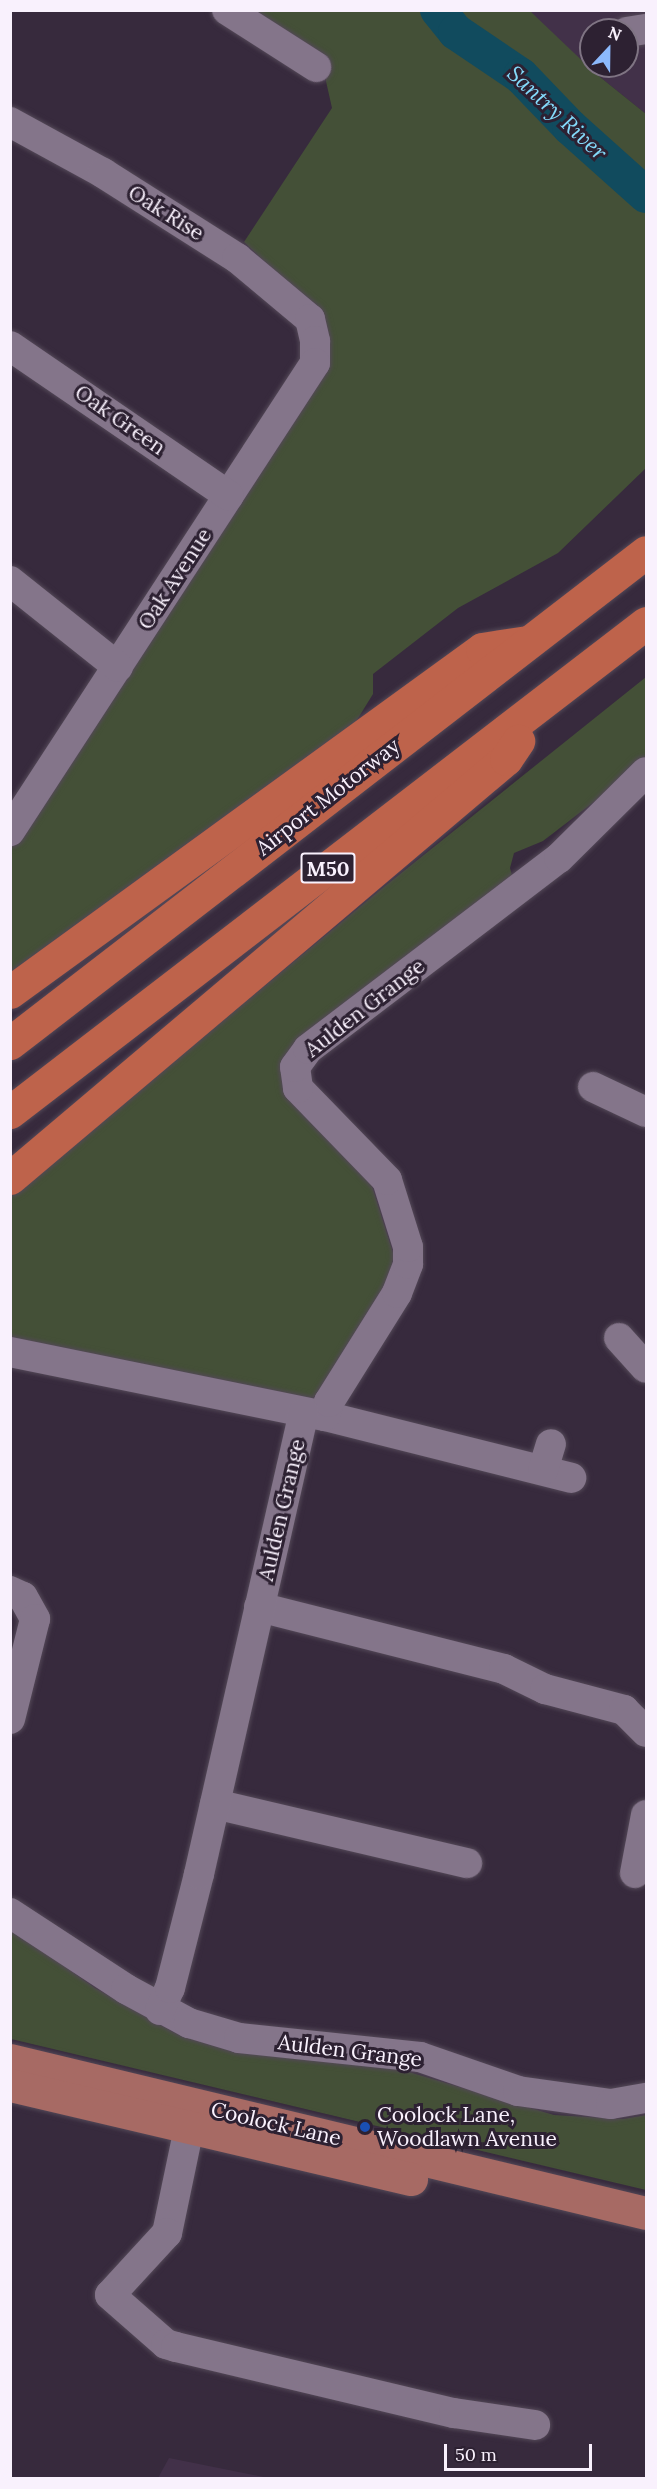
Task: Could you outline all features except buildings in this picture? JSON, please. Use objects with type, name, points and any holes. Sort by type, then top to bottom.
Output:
[{"type":"highway","name":"Airport Motorway","points":[[10,1043],[646,552]]},
{"type":"highway","name":"M50","points":[[10,1112],[646,623]]},
{"type":"highway","points":[[10,992],[482,649],[531,642]]},
{"type":"highway","points":[[10,1178],[506,759],[549,698]]},
{"type":"main road","name":"Coolock Lane","points":[[10,2060],[191,2116],[646,2235]]},
{"type":"main road","name":"Coolock Lane","points":[[10,2085],[191,2116],[646,2212]]},
{"type":"street","points":[[227,10],[316,67]]},
{"type":"street","name":"Oak Rise","points":[[10,122],[103,173],[237,258],[310,319]]},
{"type":"street","name":"Oak Avenue","points":[[10,831],[315,363],[315,340],[310,319]]},
{"type":"street","name":"Oak Green","points":[[10,346],[229,496]]},
{"type":"street","points":[[10,581],[118,667]]},
{"type":"street","name":"Aulden Grange","points":[[160,2010],[170,1988],[215,1804],[259,1607],[315,1414],[329,1402],[397,1293],[408,1264],[408,1247],[387,1180],[298,1088],[295,1067],[308,1050],[529,866],[559,858],[646,772]]},
{"type":"street","points":[[593,1087],[646,1112]]},
{"type":"street","points":[[619,1338],[646,1368]]},
{"type":"street","name":"Aulden Grange","points":[[10,1352],[555,1464]]},
{"type":"street","points":[[10,1591],[23,1597],[35,1619],[10,1719]]},
{"type":"street","name":"Aulden Grange","points":[[259,1607],[504,1669],[545,1689],[624,1710],[646,1732]]},
{"type":"street","points":[[215,1804],[467,1861]]},
{"type":"street","points":[[635,1873],[637,1832]]},
{"type":"street","name":"Aulden Grange","points":[[10,1913],[160,2010],[189,2023],[239,2038],[420,2057],[518,2091],[611,2104],[646,2098]]},
{"type":"street","points":[[191,2116],[167,2233],[110,2295],[166,2344],[454,2413],[535,2425]]},
{"type":"shaded area","points":[[514,11],[646,11],[646,114],[601,78],[639,78],[639,18],[579,18],[579,61]]},
{"type":"shaded area","points":[[169,2458],[269,2478],[158,2478]]},
{"type":"green space","points":[[238,11],[530,11],[579,58],[579,78],[601,78],[646,114],[646,468],[558,553],[458,608],[373,674],[373,694],[352,728],[11,979],[11,841],[325,319],[244,242],[332,108],[323,68]]},
{"type":"green space","points":[[646,677],[646,762],[543,841],[514,853],[510,868],[513,879],[286,1057],[366,1167],[394,1256],[388,1280],[321,1390],[312,1399],[11,1339],[10,1197],[385,886]]},
{"type":"green space","points":[[10,1928],[95,1988],[173,2032],[222,2046],[389,2066],[554,2115],[623,2119],[646,2115],[646,2190],[11,2039]]},
{"type":"waterway","name":"Santry River","points":[[438,10],[456,32],[521,76],[570,127],[646,195]]},
{"type":"place","name":"Coolock Lane, Woodlawn Avenue","points":[[365,2127]]}]
